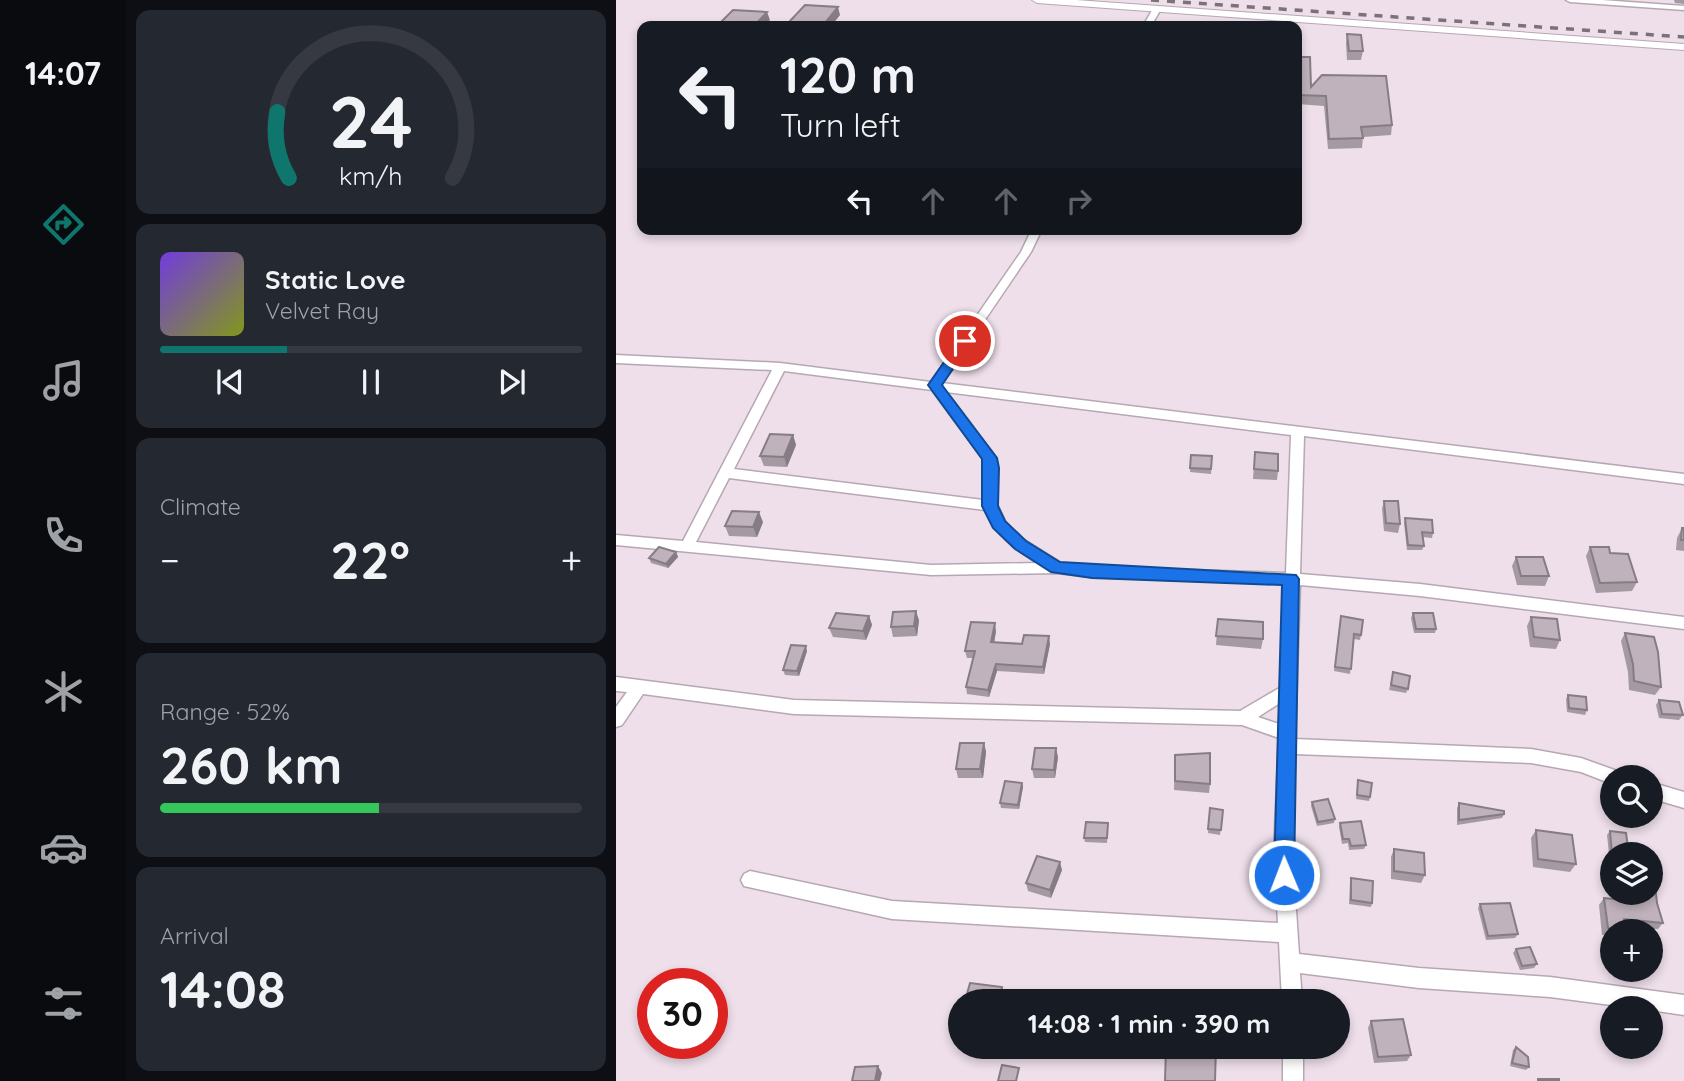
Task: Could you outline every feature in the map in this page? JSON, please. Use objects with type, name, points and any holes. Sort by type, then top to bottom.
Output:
[{"type":"street","points":[[1037,0],[1684,47]]},
{"type":"street","points":[[1570,0],[1652,3],[1684,8]]},
{"type":"street","points":[[1150,21],[1157,9]]},
{"type":"street","points":[[935,385],[1026,252],[1034,235]]},
{"type":"street","points":[[616,359],[780,367],[935,385],[1142,414],[1298,430],[1684,479]]},
{"type":"street","points":[[688,545],[780,367]]},
{"type":"street","points":[[935,385],[989,458],[992,468],[990,506],[999,524],[1021,545],[1057,568]]},
{"type":"street","points":[[1292,989],[1283,851],[1290,579],[1298,430]]},
{"type":"street","points":[[725,472],[990,506]]},
{"type":"street","points":[[616,540],[931,570],[1057,568],[1092,572],[1290,579],[1420,590],[1684,623]]},
{"type":"street","points":[[616,684],[794,707],[1242,718],[1287,740],[1531,756],[1581,765],[1600,772]]},
{"type":"street","points":[[616,720],[640,686]]},
{"type":"street","points":[[1242,718],[1287,691]]},
{"type":"street","points":[[1663,794],[1684,800]]},
{"type":"street","points":[[750,880],[892,910],[1287,933]]},
{"type":"street","points":[[1292,963],[1419,978],[1550,987],[1684,1005]]},
{"type":"street","points":[[1293,1059],[1293,1081]]},
{"type":"building","points":[[805,5],[838,7],[827,21],[790,21]]},
{"type":"building","points":[[733,10],[767,12],[759,21],[722,21]]},
{"type":"building","points":[[1347,34],[1361,35],[1363,51],[1349,51]]},
{"type":"building","points":[[1302,57],[1310,57],[1311,87],[1322,75],[1386,76],[1392,125],[1361,127],[1363,138],[1329,139],[1326,96],[1302,95]]},
{"type":"building","points":[[770,434],[793,435],[784,457],[760,456]]},
{"type":"building","points":[[1255,452],[1278,454],[1278,471],[1254,469]]},
{"type":"building","points":[[1191,455],[1212,456],[1211,469],[1190,468]]},
{"type":"building","points":[[1384,501],[1398,501],[1400,524],[1386,523]]},
{"type":"building","points":[[732,511],[759,512],[753,527],[725,526]]},
{"type":"building","points":[[1405,518],[1432,520],[1433,533],[1422,532],[1424,546],[1408,545]]},
{"type":"building","points":[[659,547],[676,552],[666,564],[649,558]]},
{"type":"building","points":[[1590,547],[1609,547],[1610,553],[1628,554],[1637,582],[1600,583]]},
{"type":"building","points":[[1516,557],[1543,557],[1549,576],[1521,576]]},
{"type":"building","points":[[916,611],[914,626],[891,627],[893,612]]},
{"type":"building","points":[[836,613],[869,616],[863,631],[829,628]]},
{"type":"building","points":[[1413,613],[1433,613],[1436,629],[1416,629]]},
{"type":"building","points":[[1341,616],[1363,620],[1361,635],[1354,634],[1351,669],[1335,667]]},
{"type":"building","points":[[1531,617],[1557,619],[1560,640],[1534,637]]},
{"type":"building","points":[[1218,619],[1263,622],[1263,639],[1216,636]]},
{"type":"building","points":[[971,622],[995,623],[991,642],[1022,644],[1024,635],[1049,636],[1043,667],[996,664],[988,690],[966,687],[975,651],[965,651]]},
{"type":"building","points":[[1625,633],[1654,637],[1661,687],[1634,681],[1633,664]]},
{"type":"building","points":[[791,645],[806,646],[797,671],[783,670]]},
{"type":"building","points":[[1393,672],[1410,676],[1408,689],[1391,685]]},
{"type":"building","points":[[1568,695],[1586,697],[1587,710],[1569,708]]},
{"type":"building","points":[[1659,700],[1679,702],[1683,715],[1662,714]]},
{"type":"building","points":[[960,743],[984,743],[980,769],[956,769]]},
{"type":"building","points":[[1035,748],[1056,748],[1054,770],[1032,769]]},
{"type":"building","points":[[1210,753],[1210,784],[1175,781],[1175,755]]},
{"type":"building","points":[[1358,780],[1372,783],[1370,797],[1357,795]]},
{"type":"building","points":[[1005,781],[1022,783],[1018,805],[1000,803]]},
{"type":"building","points":[[1328,799],[1335,819],[1318,822],[1312,802]]},
{"type":"building","points":[[1459,803],[1504,811],[1504,814],[1459,820]]},
{"type":"building","points":[[1210,808],[1223,810],[1221,830],[1208,829]]},
{"type":"building","points":[[1361,821],[1366,845],[1351,846],[1349,839],[1343,839],[1340,823]]},
{"type":"building","points":[[1086,822],[1108,823],[1107,838],[1084,838]]},
{"type":"building","points":[[1536,830],[1572,835],[1576,864],[1538,859]]},
{"type":"building","points":[[1610,831],[1626,833],[1627,842],[1611,842]]},
{"type":"building","points":[[1394,849],[1424,853],[1425,875],[1394,871]]},
{"type":"building","points":[[1037,856],[1060,862],[1050,890],[1026,883]]},
{"type":"building","points":[[1351,878],[1373,881],[1372,903],[1351,900]]},
{"type":"building","points":[[1510,903],[1518,934],[1488,936],[1480,904]]},
{"type":"building","points":[[1605,905],[1658,905],[1662,919],[1624,919],[1607,919]]},
{"type":"building","points":[[1530,947],[1537,964],[1522,966],[1516,949]]},
{"type":"building","points":[[970,983],[1002,987],[1002,989],[968,989]]},
{"type":"building","points":[[1403,1019],[1411,1055],[1378,1057],[1371,1021]]},
{"type":"building","points":[[1516,1047],[1528,1057],[1529,1067],[1512,1063]]},
{"type":"building","points":[[1166,1059],[1216,1059],[1215,1081],[1165,1081]]},
{"type":"building","points":[[1002,1065],[1019,1068],[1016,1081],[998,1081]]},
{"type":"building","points":[[878,1066],[875,1081],[852,1081],[855,1067]]},
{"type":"building","points":[[1559,1079],[1559,1081],[1538,1081]]},
{"type":"railway","points":[[1151,0],[1684,37]]},
{"type":"route","points":[[965,341],[935,385],[989,458],[992,468],[990,506],[999,524],[1021,545],[1057,568],[1092,572],[1290,579],[1284,875]]}]
